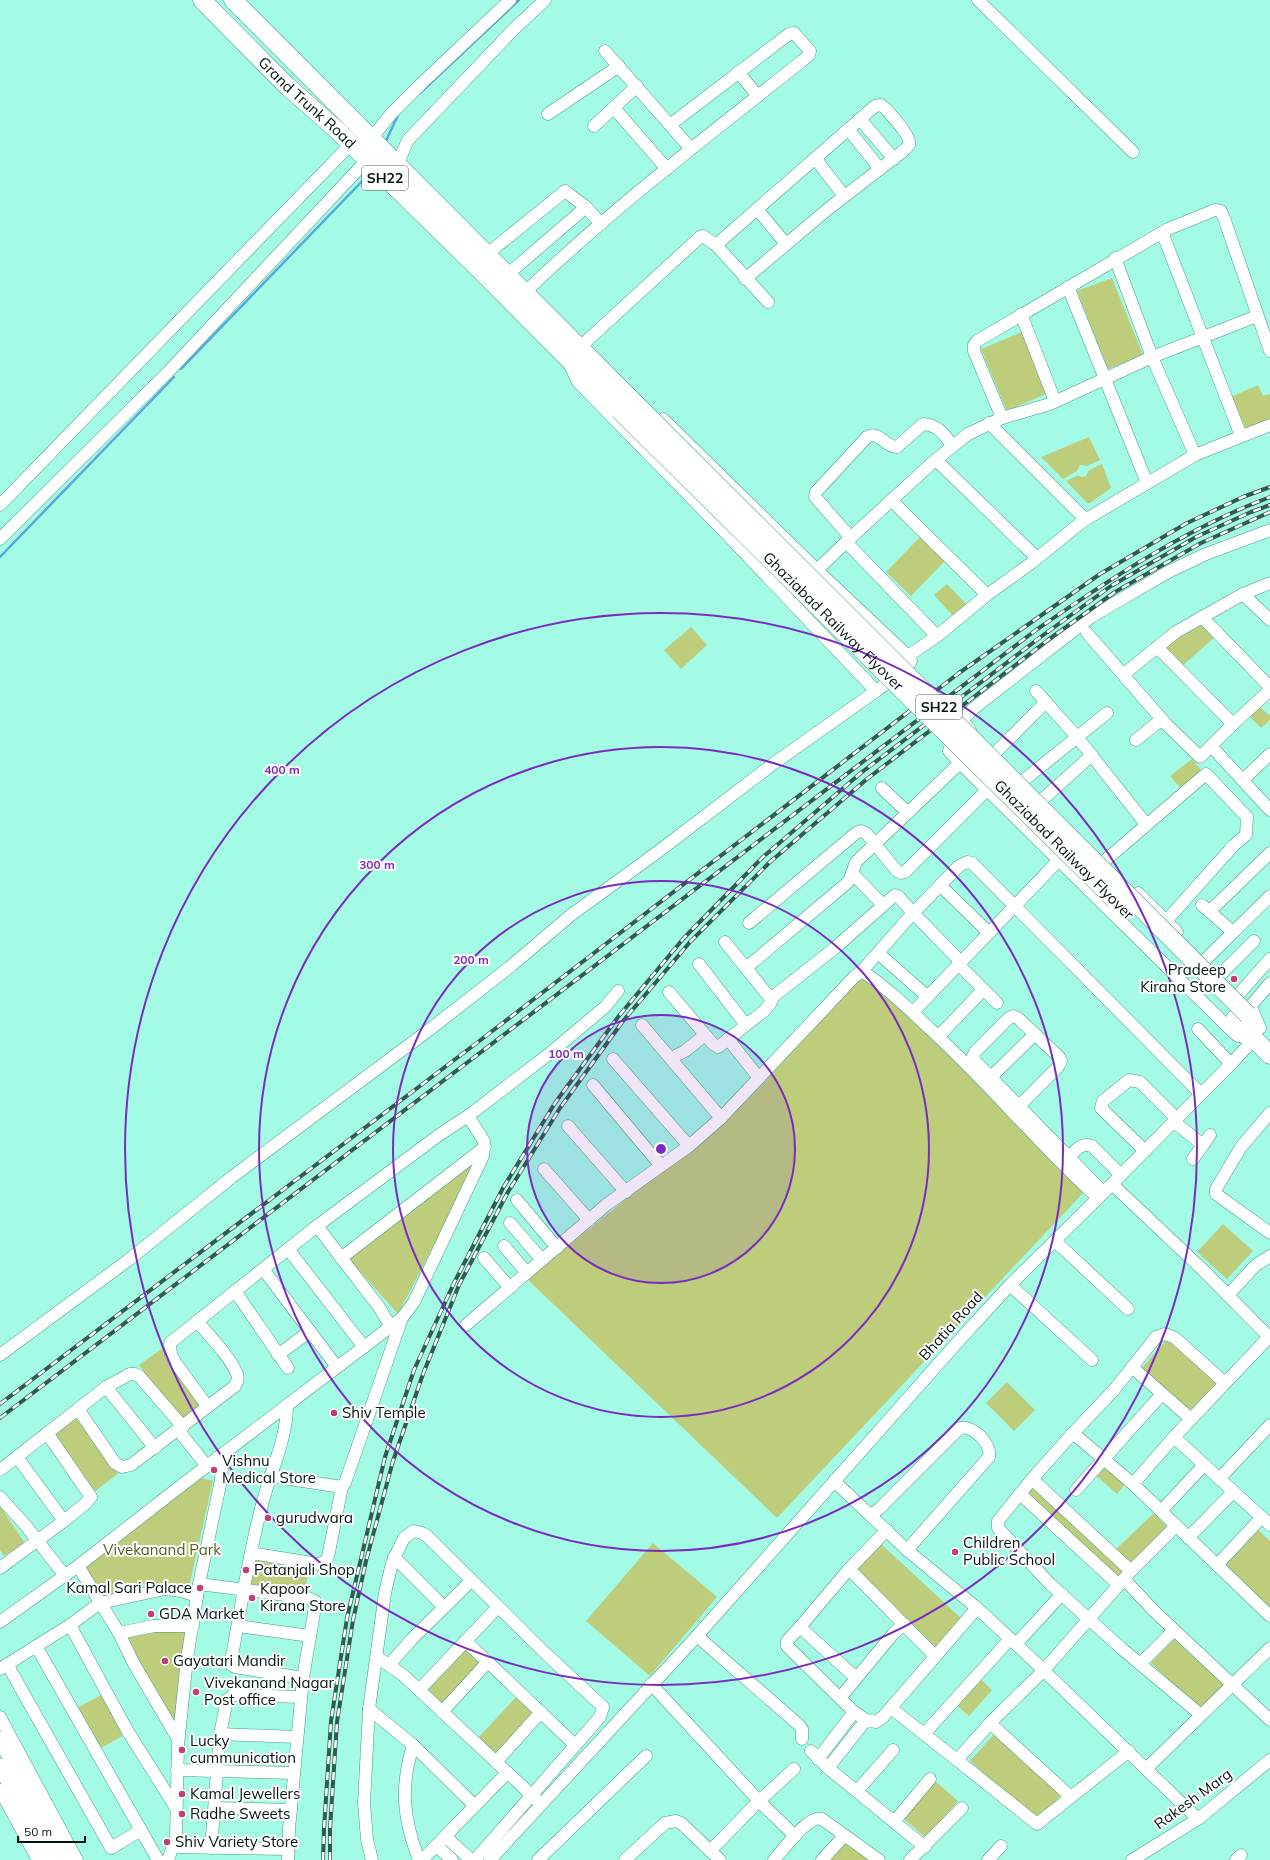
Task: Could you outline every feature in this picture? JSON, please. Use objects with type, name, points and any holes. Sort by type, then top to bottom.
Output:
[{"type":"highway","name":"Grand Trunk Road","points":[[233,0],[486,255],[506,276],[518,298]]},
{"type":"highway","name":"Grand Trunk Road","points":[[211,3],[286,85],[577,353]]},
{"type":"highway","name":"Ghaziabad Railway Flyover","points":[[577,353],[625,405],[1244,1014],[1261,1035]]},
{"type":"highway","name":"SH22","points":[[1261,1035],[1270,1055]]},
{"type":"main road","points":[[0,1739],[67,1860]]},
{"type":"main road","points":[[0,1766],[51,1860]]},
{"type":"street","points":[[0,539],[170,370],[367,160],[371,139],[391,114],[510,0]]},
{"type":"street","points":[[397,165],[408,140],[514,29],[545,0]]},
{"type":"street","points":[[978,0],[1133,152]]},
{"type":"street","points":[[518,298],[601,224],[690,149],[809,55],[810,51],[808,47],[794,33],[789,34],[670,125]]},
{"type":"street","points":[[605,51],[637,86],[690,149]]},
{"type":"street","points":[[548,114],[619,66]]},
{"type":"street","points":[[738,72],[758,96]]},
{"type":"street","points":[[594,126],[637,86]]},
{"type":"street","points":[[716,245],[875,106],[881,105],[885,108],[909,140],[908,145],[894,159],[844,196],[745,279]]},
{"type":"street","points":[[614,108],[667,169]]},
{"type":"street","points":[[860,119],[894,159]]},
{"type":"street","points":[[848,129],[880,169]]},
{"type":"street","points":[[0,505],[182,315],[350,145],[371,139]]},
{"type":"street","points":[[815,158],[844,196]]},
{"type":"street","points":[[486,255],[561,193],[568,192],[586,206],[601,224]]},
{"type":"street","points":[[506,276],[586,206]]},
{"type":"street","points":[[757,209],[786,244]]},
{"type":"street","points":[[1002,418],[974,351],[974,345],[977,341],[1115,258],[1162,232],[1215,210],[1221,210],[1270,351]]},
{"type":"street","points":[[1162,232],[1241,436]]},
{"type":"street","points":[[768,302],[745,279],[716,245],[706,237],[700,237],[577,353],[578,382],[719,526],[876,691]]},
{"type":"street","points":[[1115,258],[1152,356],[1195,455]]},
{"type":"street","points":[[1068,287],[1146,483]]},
{"type":"street","points":[[1021,314],[1055,401]]},
{"type":"street","points":[[788,598],[891,500],[952,445],[968,434],[1002,418],[1055,401],[1152,356],[1257,316]]},
{"type":"street","points":[[0,1355],[127,1261],[232,1177],[429,1030],[511,966],[571,915],[659,851],[773,764],[907,668],[911,661],[908,656],[817,570],[625,382],[577,353]]},
{"type":"street","points":[[989,423],[1085,519]]},
{"type":"street","points":[[937,636],[849,540],[814,497],[816,492],[867,438],[872,435],[876,435],[888,444],[896,447],[905,441],[917,428],[923,424],[928,424],[939,429],[952,445]]},
{"type":"street","points":[[908,656],[937,636],[1085,519],[1195,455],[1270,425]]},
{"type":"street","points":[[936,460],[1037,558]]},
{"type":"street","points":[[891,500],[987,595]]},
{"type":"street","points":[[1244,1014],[1238,995],[1106,860],[976,732],[971,731],[962,720],[974,708],[1091,617],[1170,571],[1206,554],[1270,530]]},
{"type":"street","points":[[1124,674],[1176,632],[1243,594],[1270,583]]},
{"type":"street","points":[[1243,594],[1270,620]]},
{"type":"street","points":[[1087,633],[1162,719],[1200,758],[1270,688],[1202,616]]},
{"type":"street","points":[[1157,647],[1233,724]]},
{"type":"street","points":[[1036,691],[1077,737],[1146,824]]},
{"type":"street","points":[[996,752],[1046,702]]},
{"type":"street","points":[[1024,780],[1107,713]]},
{"type":"street","points":[[1136,740],[1162,719]]},
{"type":"street","points":[[971,731],[950,748],[950,753],[1232,1031],[1238,1036],[1261,1035]]},
{"type":"street","points":[[1211,746],[1270,810]]},
{"type":"street","points":[[1243,780],[1270,754]]},
{"type":"street","points":[[1043,799],[1092,756]]},
{"type":"street","points":[[746,968],[847,883],[856,862],[960,763]]},
{"type":"street","points":[[1080,882],[1206,774],[1247,817],[1246,835],[1234,845],[1166,921]]},
{"type":"street","points":[[882,788],[908,813]]},
{"type":"street","points":[[749,923],[856,833],[861,831],[866,833],[874,845],[896,870],[901,873],[905,872],[987,790]]},
{"type":"street","points":[[1233,932],[1206,908],[1270,853]]},
{"type":"street","points":[[913,1012],[1058,861]]},
{"type":"street","points":[[466,1326],[589,1220],[688,1146],[721,1118],[854,976],[862,971],[913,913],[959,866],[967,862],[972,863],[1200,1094]]},
{"type":"street","points":[[852,873],[883,905]]},
{"type":"street","points":[[940,885],[989,933]]},
{"type":"street","points":[[669,992],[715,1047],[718,1047],[764,1011],[770,1004],[771,999],[836,947],[883,905],[895,896],[898,896],[983,990],[997,1003]]},
{"type":"street","points":[[1204,961],[1270,896]]},
{"type":"street","points":[[1219,976],[1254,941]]},
{"type":"street","points":[[725,942],[771,999]]},
{"type":"street","points":[[878,953],[928,997]]},
{"type":"street","points":[[1238,995],[1270,959]]},
{"type":"street","points":[[699,964],[746,1025]]},
{"type":"street","points":[[862,971],[913,1012],[965,1061],[1062,1165],[1104,1191]]},
{"type":"street","points":[[1244,1014],[1270,983]]},
{"type":"street","points":[[939,1036],[983,990]]},
{"type":"street","points":[[208,1407],[175,1362],[169,1347],[170,1343],[317,1226],[439,1135],[468,1116],[594,1018],[618,991]]},
{"type":"street","points":[[1019,1106],[1058,1066],[1061,1061],[1059,1057],[1035,1034],[1014,1016],[1010,1018],[975,1052],[973,1056],[975,1061],[991,1077],[1019,1106],[1069,1157],[1104,1191],[1228,1295],[1269,1337],[1174,1437],[1133,1484]]},
{"type":"street","points":[[642,1025],[721,1118]]},
{"type":"street","points":[[1198,1029],[1231,1064]]},
{"type":"street","points":[[991,1077],[1035,1034]]},
{"type":"street","points":[[671,1058],[685,1051],[705,1035]]},
{"type":"street","name":"Bhatia Road","points":[[536,1800],[697,1636],[1010,1285],[1145,1151],[1200,1094],[1261,1035]]},
{"type":"street","points":[[728,1039],[759,1078]]},
{"type":"street","points":[[613,1059],[688,1146]]},
{"type":"street","points":[[1145,1151],[1102,1108],[1103,1101],[1129,1080],[1140,1082],[1175,1120],[1206,1140],[1193,1159]]},
{"type":"street","points":[[593,1085],[661,1166]]},
{"type":"street","points":[[1270,1113],[1241,1147],[1216,1189],[1216,1194],[1270,1233]]},
{"type":"street","points":[[251,1553],[318,1564],[325,1562],[328,1558],[342,1487],[345,1483],[402,1318],[417,1295],[484,1156],[484,1141],[468,1116]]},
{"type":"street","points":[[568,1126],[626,1192]]},
{"type":"street","points":[[1069,1157],[1080,1145],[1086,1144],[1092,1146],[1121,1175]]},
{"type":"street","points":[[341,1258],[485,1147]]},
{"type":"street","points":[[544,1169],[589,1220]]},
{"type":"street","points":[[517,1200],[556,1248]]},
{"type":"street","points":[[510,1223],[542,1260]]},
{"type":"street","points":[[317,1226],[379,1307],[391,1327]]},
{"type":"street","points":[[1055,1241],[1128,1309]]},
{"type":"street","points":[[504,1246],[527,1273]]},
{"type":"street","points":[[288,1249],[364,1347]]},
{"type":"street","points":[[484,1258],[510,1288]]},
{"type":"street","points":[[1228,1295],[1256,1265],[1270,1258]]},
{"type":"street","points":[[263,1268],[337,1367]]},
{"type":"street","points":[[1010,1285],[1092,1360]]},
{"type":"street","points":[[235,1291],[278,1356],[288,1368]]},
{"type":"street","points":[[0,1622],[78,1566],[217,1458],[402,1318]]},
{"type":"street","points":[[78,1409],[119,1466],[129,1466],[181,1429],[235,1386],[238,1380],[237,1374],[227,1358],[197,1321]]},
{"type":"street","points":[[278,1356],[310,1331]]},
{"type":"street","points":[[1201,1715],[1140,1664],[1062,1594],[998,1528],[998,1521],[1032,1479],[1114,1390],[1156,1337],[1165,1334],[1175,1338],[1225,1383]]},
{"type":"street","points":[[1132,1366],[1191,1419]]},
{"type":"street","points":[[0,1470],[106,1387],[130,1374],[135,1374],[140,1377],[181,1429],[207,1466]]},
{"type":"street","points":[[106,1387],[154,1448]]},
{"type":"street","points":[[1076,1490],[1162,1394]]},
{"type":"street","points":[[287,1405],[286,1430],[270,1476],[251,1553],[232,1665],[303,1678]]},
{"type":"street","points":[[871,1515],[879,1509],[960,1428],[966,1427],[972,1430],[988,1445],[990,1451],[989,1457],[907,1550]]},
{"type":"street","points":[[1220,1480],[1268,1430]]},
{"type":"street","points":[[1,1565],[64,1521],[85,1504],[91,1497],[46,1433]]},
{"type":"street","points":[[1073,1433],[1133,1484],[1270,1616]]},
{"type":"street","points":[[1174,1437],[1266,1521],[1217,1565]]},
{"type":"street","points":[[16,1457],[64,1521]]},
{"type":"street","points":[[168,1860],[176,1838],[178,1739],[198,1590],[221,1480],[222,1467],[217,1458]]},
{"type":"street","points":[[1161,1511],[1204,1465]]},
{"type":"street","points":[[270,1476],[342,1487]]},
{"type":"street","points":[[1032,1479],[1174,1630],[1270,1720]]},
{"type":"street","points":[[834,1481],[907,1550],[977,1608],[1013,1641],[1198,1819]]},
{"type":"street","points":[[1188,1538],[1233,1492]]},
{"type":"street","points":[[1020,1494],[1124,1578]]},
{"type":"street","points":[[0,1497],[64,1576]]},
{"type":"street","points":[[957,1760],[990,1723],[1044,1670],[1124,1578],[1176,1526]]},
{"type":"street","points":[[886,1530],[849,1569],[787,1641],[787,1646],[854,1712],[866,1720],[876,1722],[891,1708],[977,1608]]},
{"type":"street","points":[[372,1860],[367,1839],[364,1803],[369,1709],[385,1593],[394,1557],[404,1538],[414,1531],[422,1533],[603,1707],[600,1717],[575,1745],[536,1800],[490,1860]]},
{"type":"street","points":[[394,1557],[444,1607]]},
{"type":"street","points":[[78,1566],[119,1633],[134,1664],[178,1739]]},
{"type":"street","points":[[849,1569],[936,1656]]},
{"type":"street","points":[[389,1665],[471,1581]]},
{"type":"street","points":[[141,1830],[111,1848],[4,1667],[100,1603],[165,1589],[181,1591],[245,1589],[308,1598],[315,1602],[315,1608],[303,1678],[296,1737],[288,1854],[211,1848],[172,1847]]},
{"type":"street","points":[[924,1734],[1013,1641],[1062,1594]]},
{"type":"street","points":[[419,1690],[498,1607]]},
{"type":"street","points":[[70,1624],[127,1730],[176,1808]]},
{"type":"street","points":[[840,1698],[904,1624]]},
{"type":"street","points":[[119,1633],[154,1626],[193,1626]]},
{"type":"street","points":[[238,1626],[310,1636]]},
{"type":"street","points":[[800,1626],[856,1678]]},
{"type":"street","points":[[1140,1664],[1174,1630]]},
{"type":"street","points":[[697,1636],[799,1725],[803,1733],[802,1738]]},
{"type":"street","points":[[465,1641],[575,1745]]},
{"type":"street","points":[[36,1646],[158,1860]]},
{"type":"street","points":[[1146,1769],[1270,1648]]},
{"type":"street","points":[[377,1657],[419,1690],[536,1800]]},
{"type":"street","points":[[442,1712],[486,1664],[489,1663]]},
{"type":"street","points":[[651,1684],[759,1801],[795,1836]]},
{"type":"street","points":[[211,1848],[220,1734],[225,1706],[230,1696],[301,1697]]},
{"type":"street","points":[[891,1708],[1037,1824],[1129,1751]]},
{"type":"street","points":[[369,1709],[413,1745],[475,1806]]},
{"type":"street","points":[[496,1762],[541,1712]]},
{"type":"street","points":[[854,1712],[815,1755],[828,1768],[925,1847]]},
{"type":"street","points":[[0,1717],[77,1860]]},
{"type":"street","points":[[828,1768],[866,1720]]},
{"type":"street","points":[[990,1723],[1071,1797]]},
{"type":"street","points":[[220,1734],[296,1737]]},
{"type":"street","points":[[413,1745],[406,1770],[404,1790],[407,1824],[418,1860]]},
{"type":"street","points":[[857,1791],[893,1750]]},
{"type":"street","points":[[538,1860],[646,1756]]},
{"type":"street","name":"Rakesh Marg","points":[[1138,1859],[1198,1819],[1270,1760]]},
{"type":"street","points":[[710,1851],[759,1801],[794,1769]]},
{"type":"street","points":[[177,1770],[294,1773]]},
{"type":"street","points":[[422,1860],[507,1773]]},
{"type":"street","points":[[894,1822],[930,1779]]},
{"type":"street","points":[[0,1790],[38,1860]]},
{"type":"street","points":[[475,1860],[536,1800]]},
{"type":"street","points":[[215,1808],[291,1810]]},
{"type":"street","points":[[910,1860],[925,1847],[962,1808]]},
{"type":"street","points":[[774,1860],[795,1836],[811,1821],[818,1818],[822,1819],[879,1860]]},
{"type":"street","points":[[634,1857],[665,1823],[676,1821],[681,1823],[720,1860]]},
{"type":"street","points":[[822,1860],[844,1836]]},
{"type":"street","points":[[446,1837],[471,1860]]},
{"type":"street","points":[[437,1846],[452,1860]]},
{"type":"street","points":[[988,1860],[1001,1846]]},
{"type":"green space","points":[[1112,278],[1143,355],[1108,369],[1077,291]]},
{"type":"green space","points":[[1022,332],[1048,393],[1007,411],[981,349]]},
{"type":"green space","points":[[1258,385],[1263,396],[1270,394],[1270,419],[1246,429],[1231,397]]},
{"type":"green space","points":[[1089,437],[1100,460],[1087,466],[1080,465],[1077,471],[1063,479],[1041,457]]},
{"type":"green space","points":[[1102,464],[1111,488],[1090,503],[1087,503],[1066,481],[1078,475],[1081,477],[1086,476],[1089,470]]},
{"type":"green space","points":[[921,536],[946,560],[911,596],[886,572]]},
{"type":"green space","points":[[947,584],[967,605],[954,617],[934,595]]},
{"type":"green space","points":[[1202,621],[1216,636],[1181,667],[1161,646]]},
{"type":"green space","points":[[691,627],[707,645],[681,669],[664,650]]},
{"type":"green space","points":[[1258,705],[1270,716],[1270,720],[1261,728],[1248,715]]},
{"type":"green space","points":[[1192,759],[1204,774],[1183,791],[1170,776]]},
{"type":"green space","points":[[860,976],[920,1026],[1085,1191],[777,1518],[527,1279],[662,1170],[760,1087]]},
{"type":"green space","points":[[476,1165],[398,1314],[348,1258],[469,1166]]},
{"type":"green space","points":[[1223,1224],[1253,1251],[1227,1279],[1197,1252]]},
{"type":"green space","points":[[1168,1338],[1218,1382],[1191,1413],[1141,1369]]},
{"type":"green space","points":[[163,1348],[204,1404],[181,1422],[139,1365]]},
{"type":"green space","points":[[1007,1382],[1035,1410],[1014,1431],[986,1403]]},
{"type":"green space","points":[[76,1418],[118,1474],[94,1492],[52,1435]]},
{"type":"green space","points":[[1104,1461],[1127,1482],[1117,1494],[1093,1473]]},
{"type":"green space","name":"Vivekanand Park","points":[[198,1477],[213,1481],[189,1587],[148,1583],[123,1589],[103,1598],[82,1567]]},
{"type":"green space","points":[[1033,1484],[1127,1571],[1117,1581],[1024,1496]]},
{"type":"green space","points":[[0,1506],[25,1543],[4,1556],[0,1550]]},
{"type":"green space","points":[[1154,1513],[1168,1528],[1129,1566],[1114,1551]]},
{"type":"green space","points":[[1258,1530],[1270,1541],[1270,1612],[1223,1567]]},
{"type":"green space","points":[[879,1542],[963,1620],[937,1648],[853,1569]]},
{"type":"green space","points":[[653,1543],[717,1597],[650,1676],[586,1621]]},
{"type":"green space","points":[[255,1560],[309,1570],[304,1595],[251,1585]]},
{"type":"green space","points":[[193,1626],[178,1739],[119,1633]]},
{"type":"green space","points":[[1174,1639],[1225,1686],[1202,1711],[1151,1663]]},
{"type":"green space","points":[[465,1645],[483,1661],[442,1705],[424,1688]]},
{"type":"green space","points":[[978,1677],[992,1690],[969,1716],[955,1704]]},
{"type":"green space","points":[[101,1695],[123,1736],[99,1749],[77,1708]]},
{"type":"green space","points":[[518,1695],[536,1712],[496,1755],[478,1738]]},
{"type":"green space","points":[[995,1733],[1063,1793],[1038,1821],[970,1761]]},
{"type":"green space","points":[[935,1781],[958,1801],[926,1838],[903,1818]]},
{"type":"green space","points":[[846,1840],[868,1860],[828,1860]]},
{"type":"waterway","points":[[420,93],[519,0]]},
{"type":"waterway","points":[[385,143],[398,115]]},
{"type":"waterway","points":[[181,369],[369,174]]},
{"type":"waterway","points":[[0,557],[174,377]]},
{"type":"railway","points":[[0,1404],[478,1042],[959,673],[1100,574],[1187,523],[1243,497],[1270,487]]},
{"type":"railway","points":[[0,1418],[1036,630],[1149,556],[1208,524],[1270,497]]},
{"type":"railway","points":[[323,1860],[331,1721],[347,1618],[385,1457],[414,1370],[454,1283],[503,1188],[555,1103],[618,1017],[683,939],[763,857],[862,772],[1042,636],[1111,586],[1196,537],[1270,505]]},
{"type":"railway","points":[[330,1860],[330,1829],[337,1722],[353,1620],[366,1561],[393,1461],[423,1374],[459,1285],[508,1192],[560,1108],[623,1021],[690,942],[770,862],[867,779],[1048,640],[1115,592],[1201,543],[1270,512]]},
{"type":"place","name":"Pradeep Kirana Store","points":[[1234,979]]},
{"type":"place","name":"Shiv Temple","points":[[334,1413]]},
{"type":"place","name":"Vishnu Medical Store","points":[[214,1470]]},
{"type":"place","name":"gurudwara","points":[[268,1518]]},
{"type":"place","name":"Children Public School","points":[[955,1552]]},
{"type":"place","name":"Patanjali Shop","points":[[246,1570]]},
{"type":"place","name":"Kamal Sari Palace","points":[[200,1588]]},
{"type":"place","name":"Kapoor Kirana Store","points":[[252,1598]]},
{"type":"place","name":"GDA Market","points":[[151,1614]]},
{"type":"place","name":"Gayatari Mandir","points":[[165,1661]]},
{"type":"place","name":"Vivekanand Nagar Post office","points":[[196,1692]]},
{"type":"place","name":"Lucky cummunication","points":[[182,1750]]},
{"type":"place","name":"Kamal Jewellers","points":[[182,1794]]},
{"type":"place","name":"Radhe Sweets","points":[[182,1814]]},
{"type":"place","name":"Shiv Variety Store","points":[[167,1842]]}]
